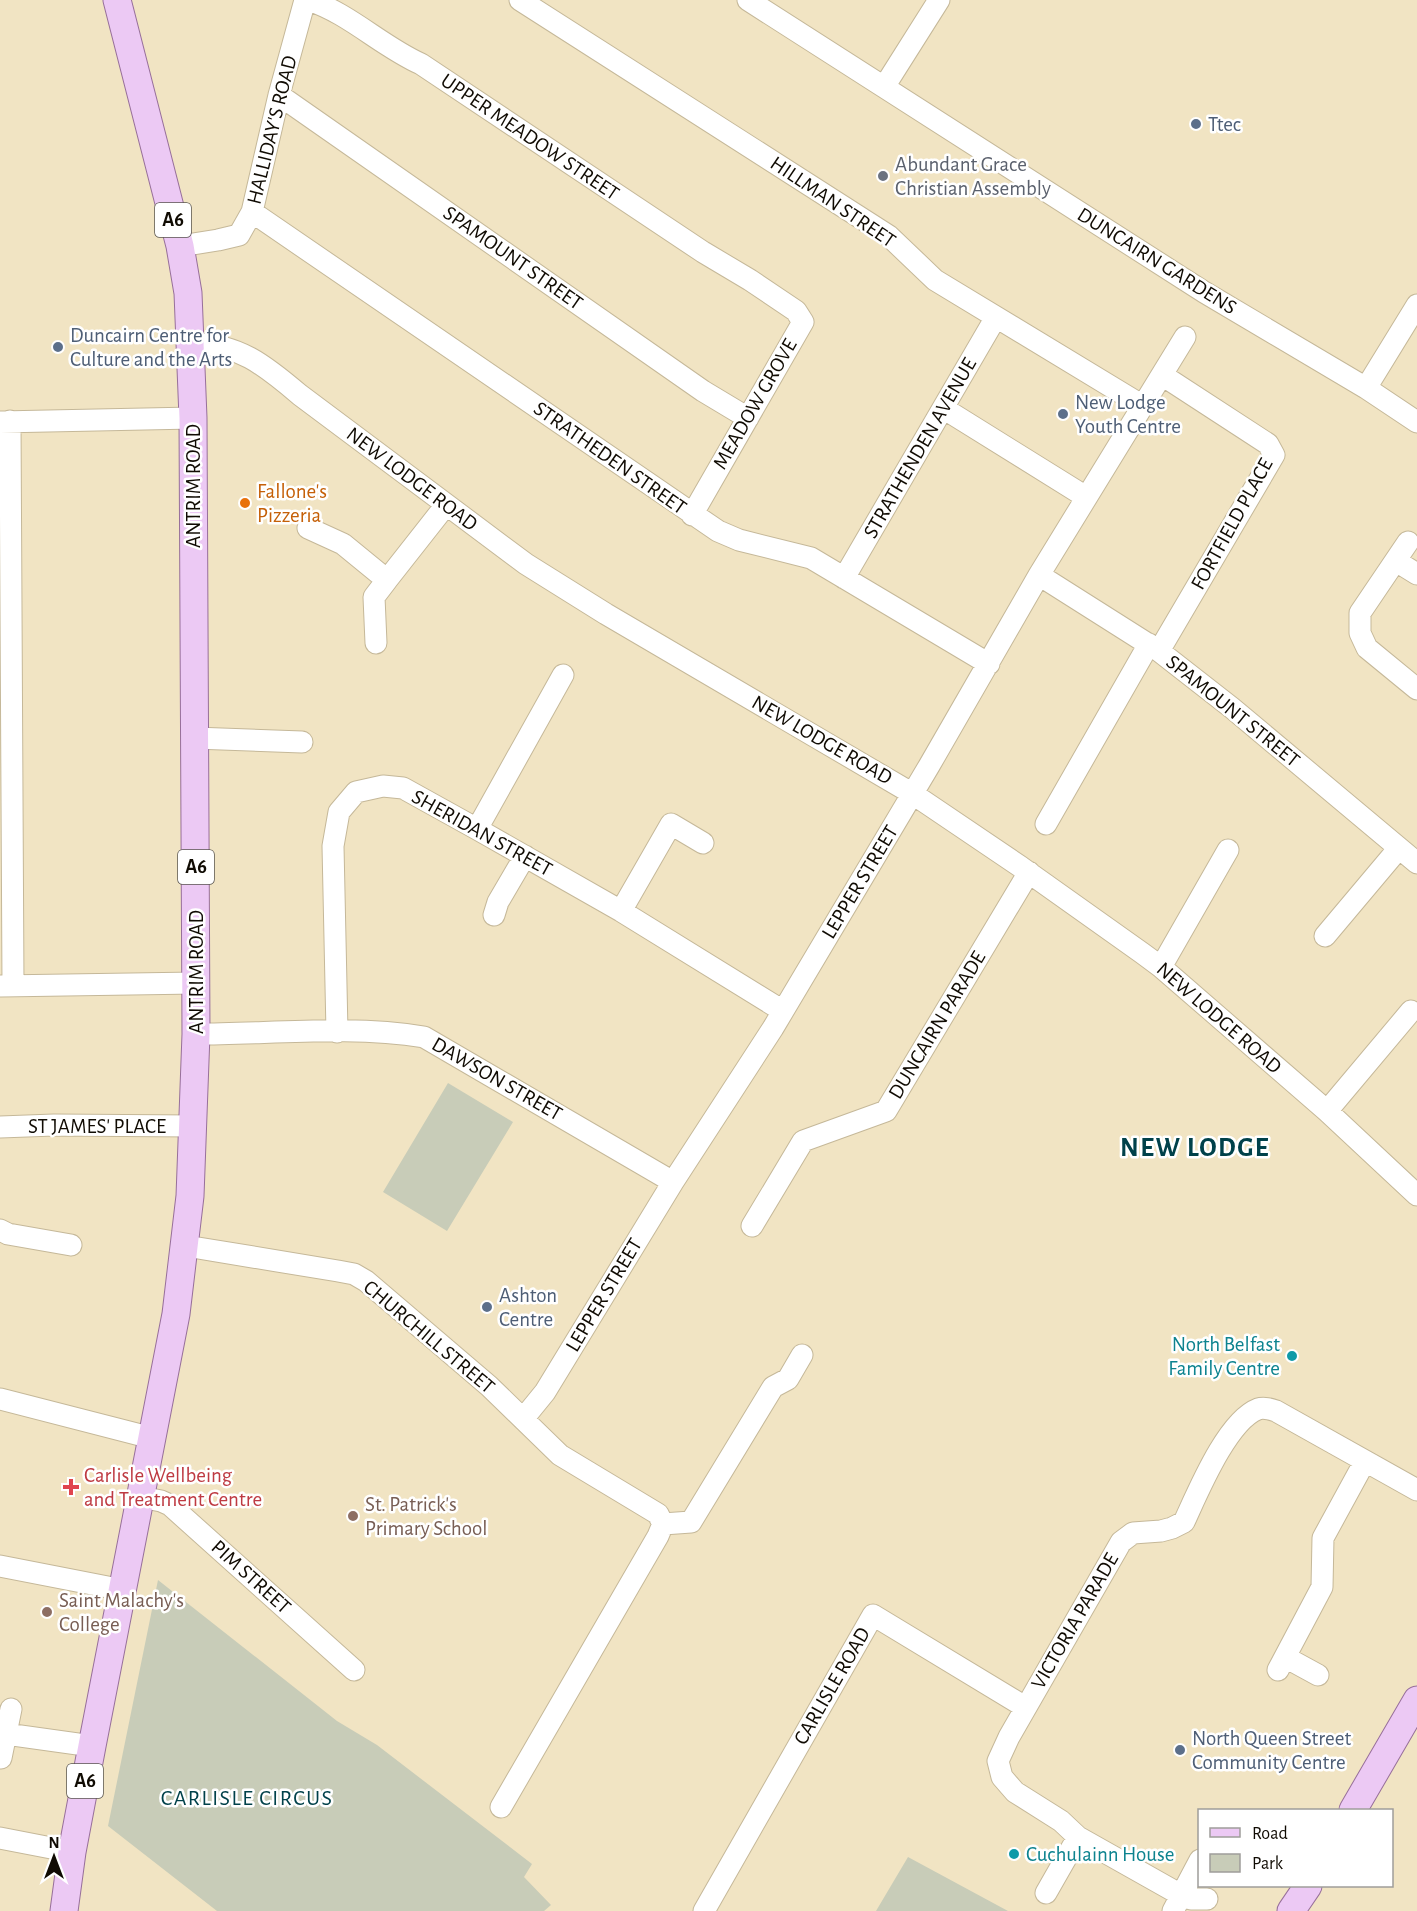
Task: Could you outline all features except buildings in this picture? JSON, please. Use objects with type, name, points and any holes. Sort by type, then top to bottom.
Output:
[{"type":"main road","name":"ANTRIM ROAD","points":[[63,1909],[92,1746],[176,1314],[186,1246],[194,1126],[196,983],[193,418],[188,293],[180,246],[117,0]]},
{"type":"main road","points":[[1354,1809],[1417,1700]]},
{"type":"main road","points":[[1291,1911],[1307,1887]]},
{"type":"street","name":"HALLIDAY'S ROAD","points":[[180,246],[238,235],[252,212],[279,95],[306,0]]},
{"type":"street","name":"UPPER MEADOW STREET","points":[[306,0],[327,6],[403,56],[421,64],[693,246],[750,280]]},
{"type":"street","name":"HILLMAN STREET","points":[[520,0],[890,236],[935,280],[1143,406]]},
{"type":"street","name":"DUNCAIRN GARDENS","points":[[748,0],[1204,292],[1366,388],[1417,422]]},
{"type":"street","points":[[884,87],[939,0]]},
{"type":"street","name":"SPAMOUNT STREET","points":[[279,95],[703,391],[748,418]]},
{"type":"street","name":"STRATHEDEN STREET","points":[[252,212],[718,531],[739,540],[811,558],[989,664]]},
{"type":"street","name":"MEADOW GROVE","points":[[692,515],[803,322],[796,310],[750,280]]},
{"type":"street","points":[[1366,388],[1417,305]]},
{"type":"street","name":"STRATHENDEN AVENUE","points":[[844,578],[996,317]]},
{"type":"street","name":"LEPPER STREET","points":[[523,1419],[545,1392],[673,1182],[783,1011],[913,794],[1039,575],[1185,337]]},
{"type":"street","name":"NEW LODGE ROAD","points":[[190,344],[209,343],[241,353],[273,372],[300,395],[526,564],[606,614],[913,794],[1029,872],[1161,967],[1327,1111],[1417,1195]]},
{"type":"street","name":"FORTFIELD PLACE","points":[[1154,647],[1274,454],[1268,444],[1162,375]]},
{"type":"street","points":[[943,408],[1086,497]]},
{"type":"street","points":[[193,418],[5,422],[6,808],[7,986],[196,983]]},
{"type":"street","points":[[376,643],[375,597],[446,505]]},
{"type":"street","points":[[308,528],[344,544],[387,580]]},
{"type":"street","points":[[1408,542],[1360,613],[1360,633],[1367,648],[1417,689]]},
{"type":"street","points":[[1396,561],[1417,574]]},
{"type":"street","name":"SPAMOUNT STREET","points":[[1039,575],[1154,647],[1232,708],[1417,862]]},
{"type":"street","points":[[1046,824],[1154,647]]},
{"type":"street","points":[[477,828],[563,675]]},
{"type":"street","points":[[195,738],[302,742]]},
{"type":"street","name":"SHERIDAN STREET","points":[[337,1032],[333,846],[339,812],[356,792],[383,786],[403,788],[477,828],[621,911],[783,1011]]},
{"type":"street","points":[[621,911],[671,824],[703,843]]},
{"type":"street","points":[[1325,936],[1399,848]]},
{"type":"street","points":[[1161,967],[1228,850]]},
{"type":"street","points":[[494,915],[498,902],[525,856]]},
{"type":"street","name":"DUNCAIRN PARADE","points":[[752,1226],[803,1141],[886,1111],[1029,872]]},
{"type":"street","points":[[1327,1111],[1411,1011]]},
{"type":"street","name":"DAWSON STREET","points":[[196,1034],[337,1032],[424,1037],[673,1182]]},
{"type":"street","name":"ST JAMES' PLACE","points":[[0,1127],[194,1126]]},
{"type":"street","points":[[0,1230],[8,1234],[71,1245]]},
{"type":"street","name":"CHURCHILL STREET","points":[[186,1246],[354,1274],[366,1281],[429,1333],[560,1455],[658,1514],[663,1524]]},
{"type":"street","points":[[501,1807],[663,1524],[691,1522],[773,1387],[788,1379],[802,1355]]},
{"type":"street","points":[[0,1399],[152,1438]]},
{"type":"street","name":"VICTORIA PARADE","points":[[1207,1899],[1191,1899],[1177,1903],[1078,1837],[1061,1821],[1015,1792],[1002,1777],[998,1761],[1025,1707],[1121,1542],[1134,1533],[1161,1531],[1184,1522],[1222,1446],[1245,1415],[1261,1407],[1276,1411],[1417,1490]]},
{"type":"street","points":[[1318,1675],[1281,1664],[1322,1587],[1323,1538],[1365,1461]]},
{"type":"street","name":"PIM STREET","points":[[141,1497],[170,1505],[354,1670]]},
{"type":"street","points":[[0,1566],[123,1590]]},
{"type":"street","name":"CARLISLE ROAD","points":[[704,1911],[873,1616],[1025,1707]]},
{"type":"street","points":[[0,1758],[11,1709]]},
{"type":"street","points":[[6,1734],[92,1746]]},
{"type":"street","points":[[1046,1893],[1078,1837]]},
{"type":"street","points":[[0,1838],[72,1852]]},
{"type":"street","points":[[1177,1903],[1198,1864]]},
{"type":"green space","points":[[448,1083],[513,1122],[447,1231],[383,1192]]},
{"type":"green space","points":[[158,1580],[337,1721],[377,1745],[532,1864],[524,1877],[551,1905],[544,1911],[217,1911],[108,1826]]},
{"type":"green space","points":[[908,1857],[1008,1911],[876,1911]]},
{"type":"place","name":"Ttec","points":[[1196,124]]},
{"type":"place","name":"Abundant Grace Christian Assembly","points":[[883,176]]},
{"type":"place","name":"Duncairn Centre for Culture and the Arts","points":[[58,347]]},
{"type":"place","name":"New Lodge Youth Centre","points":[[1063,414]]},
{"type":"place","name":"Fallone's Pizzeria","points":[[245,503]]},
{"type":"place","name":"Ashton Centre","points":[[487,1307]]},
{"type":"place","name":"North Belfast Family Centre","points":[[1292,1356]]},
{"type":"place","name":"Carlisle Wellbeing and Treatment Centre","points":[[71,1487]]},
{"type":"place","name":"St. Patrick's Primary School","points":[[353,1516]]},
{"type":"place","name":"Saint Malachy's College","points":[[47,1612]]},
{"type":"place","name":"North Queen Street Community Centre","points":[[1180,1750]]},
{"type":"place","name":"Cuchulainn House","points":[[1014,1854]]},
{"type":"district","name":"NEW LODGE","points":[[1195,1147]]},
{"type":"district","name":"CARLISLE CIRCUS","points":[[247,1798]]}]
